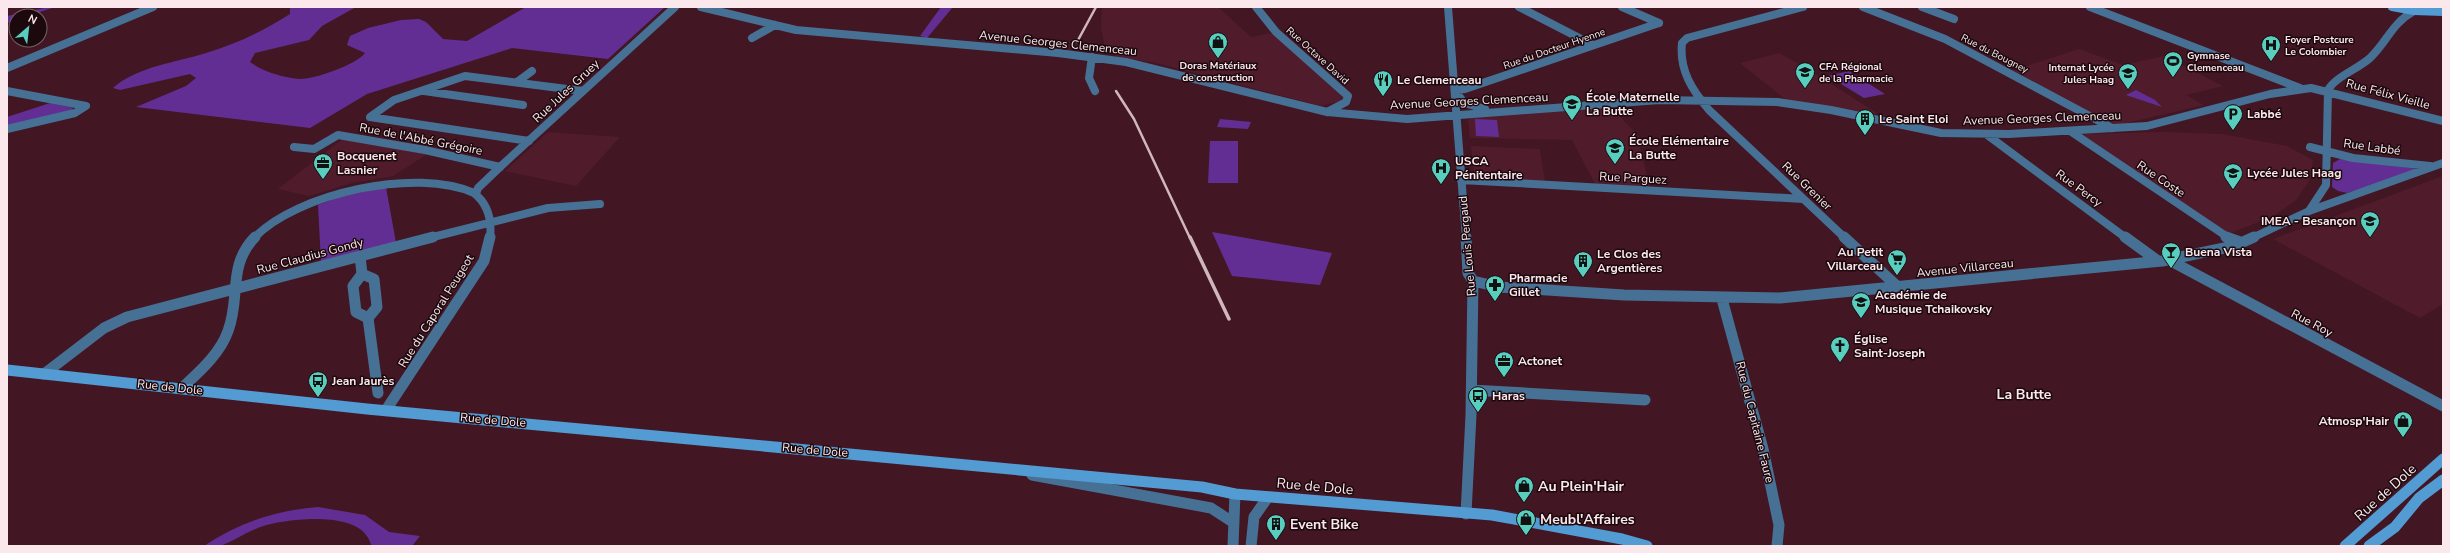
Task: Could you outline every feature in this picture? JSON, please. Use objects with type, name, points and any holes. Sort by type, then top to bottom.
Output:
[{"type":"main road","points":[[2395,7],[2414,11],[2439,12]]},
{"type":"main road","points":[[2422,7],[2439,12]]},
{"type":"main road","name":"Rue de Dole","points":[[7,370],[386,410],[1202,487],[1235,494],[1466,514],[1496,515],[1622,539],[1647,546]]},
{"type":"main road","name":"Rue de Dole","points":[[2345,546],[2379,518],[2443,458]]},
{"type":"main road","points":[[2368,546],[2395,527],[2419,498],[2443,480]]},
{"type":"street","points":[[7,68],[153,7]]},
{"type":"street","name":"Rue Jules Gruey","points":[[476,194],[478,188],[500,167],[675,7]]},
{"type":"street","name":"Avenue Georges Clemenceau","points":[[701,7],[809,32],[1092,57],[1148,66],[1327,112],[1407,118],[1458,118],[1505,110],[1659,100],[1700,100],[1796,104],[1941,133],[1986,134],[2147,126],[2300,88],[2328,90]]},
{"type":"street","name":"Rue Octave David","points":[[1256,7],[1276,32],[1348,96],[1346,102],[1327,112]]},
{"type":"street","name":"Rue Louis Pergaud","points":[[1448,7],[1458,118],[1468,273],[1473,281],[1472,390],[1466,514]]},
{"type":"street","points":[[1519,7],[1594,45]]},
{"type":"street","name":"Rue du Docteur Hyenne","points":[[1455,90],[1658,23],[1622,7]]},
{"type":"street","name":"Rue Grenier","points":[[1803,7],[1703,33],[1684,40],[1680,53],[1681,65],[1700,100],[1803,199],[1899,288]]},
{"type":"street","name":"Rue du Bougney","points":[[1863,7],[1951,42],[2112,128]]},
{"type":"street","points":[[1922,7],[1954,19]]},
{"type":"street","points":[[2090,7],[2135,23],[2300,88]]},
{"type":"street","points":[[2101,11],[2109,7]]},
{"type":"street","points":[[2395,7],[2401,18]]},
{"type":"street","points":[[2309,211],[2326,185],[2328,152],[2328,90],[2335,81],[2354,71],[2371,57],[2401,18],[2414,11]]},
{"type":"street","points":[[752,38],[775,25]]},
{"type":"street","points":[[1092,57],[1089,78],[1095,91]]},
{"type":"street","points":[[516,82],[532,71]]},
{"type":"street","points":[[529,141],[370,117],[394,100],[465,76],[583,91]]},
{"type":"street","points":[[1455,90],[1460,100],[1476,107],[1505,110]]},
{"type":"street","name":"Rue Félix Vieille","points":[[2328,90],[2443,121]]},
{"type":"street","points":[[7,91],[86,106],[75,113],[7,129]]},
{"type":"street","points":[[422,91],[522,105]]},
{"type":"street","name":"Rue Coste","points":[[2070,131],[2222,236],[2240,242]]},
{"type":"street","name":"Rue Percy","points":[[1986,134],[2158,261]]},
{"type":"street","name":"Rue de l'Abbé Grégoire","points":[[294,148],[314,149],[338,135],[425,150],[500,167]]},
{"type":"street","name":"Rue Labbé","points":[[2310,147],[2353,158],[2432,166]]},
{"type":"street","name":"Avenue Villarceau","points":[[1473,281],[1499,287],[1722,299],[1780,298],[1899,288],[2169,260],[2234,246],[2309,211],[2443,163]]},
{"type":"street","name":"Rue Parguez","points":[[1462,180],[1803,199]]},
{"type":"street","points":[[182,388],[204,366],[228,332],[237,266],[242,252],[252,239],[272,222],[316,200],[371,186],[416,183],[448,186],[476,194]]},
{"type":"street","name":"Rue du Caporal Peugeot","points":[[386,410],[403,387],[484,261],[491,241],[491,222],[484,204],[476,194]]},
{"type":"street","name":"Rue Claudius Gondy","points":[[44,374],[104,328],[127,317],[548,208],[600,204]]},
{"type":"street","points":[[360,256],[362,274],[353,286],[356,312],[368,318]]},
{"type":"street","name":"Rue Roy","points":[[2169,260],[2277,319],[2443,406]]},
{"type":"street","points":[[362,274],[374,279],[377,307],[368,318],[378,393]]},
{"type":"street","name":"Rue du Capitaine Faure","points":[[1722,299],[1763,449],[1779,525],[1777,546]]},
{"type":"street","points":[[1472,390],[1645,400]]},
{"type":"street","name":"Rue de Dole","points":[[979,465],[1211,508],[1234,524]]},
{"type":"street","points":[[1233,546],[1235,494]]},
{"type":"street","points":[[1251,546],[1254,517],[1268,497]]},
{"type":"shaded area","points":[[290,7],[356,7],[322,26],[309,40],[255,53],[250,62],[273,74],[299,79],[325,74],[360,58],[365,53],[347,45],[350,36],[368,28],[401,20],[419,19],[426,22],[443,39],[467,41],[526,7],[665,7],[608,59],[512,48],[367,94],[310,128],[136,107],[186,86],[196,78],[190,74],[120,90],[113,88],[145,70],[228,46],[250,36],[290,14]]},
{"type":"shaded area","points":[[941,7],[953,7],[927,38],[920,36]]},
{"type":"shaded area","name":"Doras Matériaux de construction","points":[[1102,7],[1218,7],[1251,37],[1271,33],[1344,96],[1341,101],[1321,106],[1152,62],[1116,57],[1113,52],[1106,51],[1101,28]]},
{"type":"shaded area","name":"Internat Lycée Jules Haag","points":[[2079,49],[2123,65],[2164,56],[2223,86],[2186,95],[2204,105],[2118,125],[2108,123],[2011,71]]},
{"type":"shaded area","name":"CFA Régional de la Pharmacie","points":[[1779,53],[1806,68],[1877,113],[1872,115],[1785,99],[1740,63]]},
{"type":"shaded area","points":[[1849,71],[1885,94],[1864,98],[1828,76]]},
{"type":"shaded area","points":[[2136,90],[2155,100],[2162,107],[2126,95]]},
{"type":"shaded area","points":[[50,103],[73,108],[70,112],[7,127],[7,117]]},
{"type":"shaded area","points":[[1612,108],[1649,147],[1640,147],[1650,188],[1595,184],[1572,140],[1470,138],[1468,120],[1475,115]]},
{"type":"shaded area","points":[[1220,119],[1251,122],[1248,129],[1217,127]]},
{"type":"shaded area","points":[[1475,119],[1497,120],[1499,137],[1476,136]]},
{"type":"shaded area","points":[[548,132],[620,137],[576,186],[505,171]]},
{"type":"shaded area","name":"Lycée Jules Haag","points":[[2165,132],[2222,134],[2287,146],[2313,160],[2309,181],[2296,200],[2274,216],[2228,234],[2080,134]]},
{"type":"shaded area","points":[[344,138],[429,153],[393,176],[352,183],[309,196],[278,189]]},
{"type":"shaded area","points":[[1210,141],[1238,141],[1238,183],[1208,183]]},
{"type":"shaded area","points":[[1471,146],[1540,149],[1545,182],[1510,180],[1509,177],[1505,177],[1504,180],[1483,179],[1474,173]]},
{"type":"shaded area","points":[[2340,159],[2419,170],[2347,193],[2338,191],[2332,187],[2333,163]]},
{"type":"shaded area","points":[[2443,176],[2443,304],[2420,318],[2273,239]]},
{"type":"shaded area","points":[[386,187],[396,243],[321,262],[318,205],[339,197]]},
{"type":"shaded area","points":[[1212,232],[1332,253],[1320,285],[1232,276]]},
{"type":"shaded area","points":[[318,507],[365,515],[389,532],[420,536],[412,546],[372,546],[367,536],[357,527],[330,520],[314,519],[282,522],[269,525],[258,528],[223,545],[204,546],[231,530],[258,519],[287,511]]},
{"type":"railway","points":[[1077,42],[1096,7]]},
{"type":"railway","points":[[1116,91],[1134,119],[1190,238]]},
{"type":"railway","points":[[1190,237],[1229,319]]},
{"type":"place","name":"Doras Matériaux de construction","points":[[1218,59]]},
{"type":"place","name":"Foyer Postcure Le Colombier","points":[[2271,62]]},
{"type":"place","name":"Gymnase Clemenceau","points":[[2173,78]]},
{"type":"place","name":"CFA Régional de la Pharmacie","points":[[1805,89]]},
{"type":"place","name":"Internat Lycée Jules Haag","points":[[2128,90]]},
{"type":"place","name":"Le Clemenceau","points":[[1383,97]]},
{"type":"place","name":"École Maternelle La Butte","points":[[1572,121]]},
{"type":"place","name":"Labbé","points":[[2233,131]]},
{"type":"place","name":"Le Saint Eloi","points":[[1865,136]]},
{"type":"place","name":"École Elémentaire La Butte","points":[[1615,165]]},
{"type":"place","name":"Bocquenet Lasnier","points":[[323,180]]},
{"type":"place","name":"USCA Pénitentaire","points":[[1441,185]]},
{"type":"place","name":"Lycée Jules Haag","points":[[2233,190]]},
{"type":"place","name":"IMEA - Besançon","points":[[2370,238]]},
{"type":"place","name":"Buena Vista","points":[[2171,269]]},
{"type":"place","name":"Au Petit Villarceau","points":[[1897,276]]},
{"type":"place","name":"Le Clos des Argentières","points":[[1583,278]]},
{"type":"place","name":"Pharmacie Gillet","points":[[1495,302]]},
{"type":"place","name":"Académie de Musique Tchaikovsky","points":[[1861,319]]},
{"type":"place","name":"Église Saint-Joseph","points":[[1840,363]]},
{"type":"place","name":"Actonet","points":[[1504,378]]},
{"type":"place","name":"Jean Jaurès","points":[[318,398]]},
{"type":"place","name":"Haras","points":[[1478,413]]},
{"type":"place","name":"Atmosp'Hair","points":[[2403,438]]},
{"type":"place","name":"Au Plein'Hair","points":[[1524,503]]},
{"type":"place","name":"Meubl'Affaires","points":[[1526,536]]},
{"type":"place","name":"Event Bike","points":[[1276,541]]},
{"type":"district","name":"La Butte","points":[[2024,394]]}]
